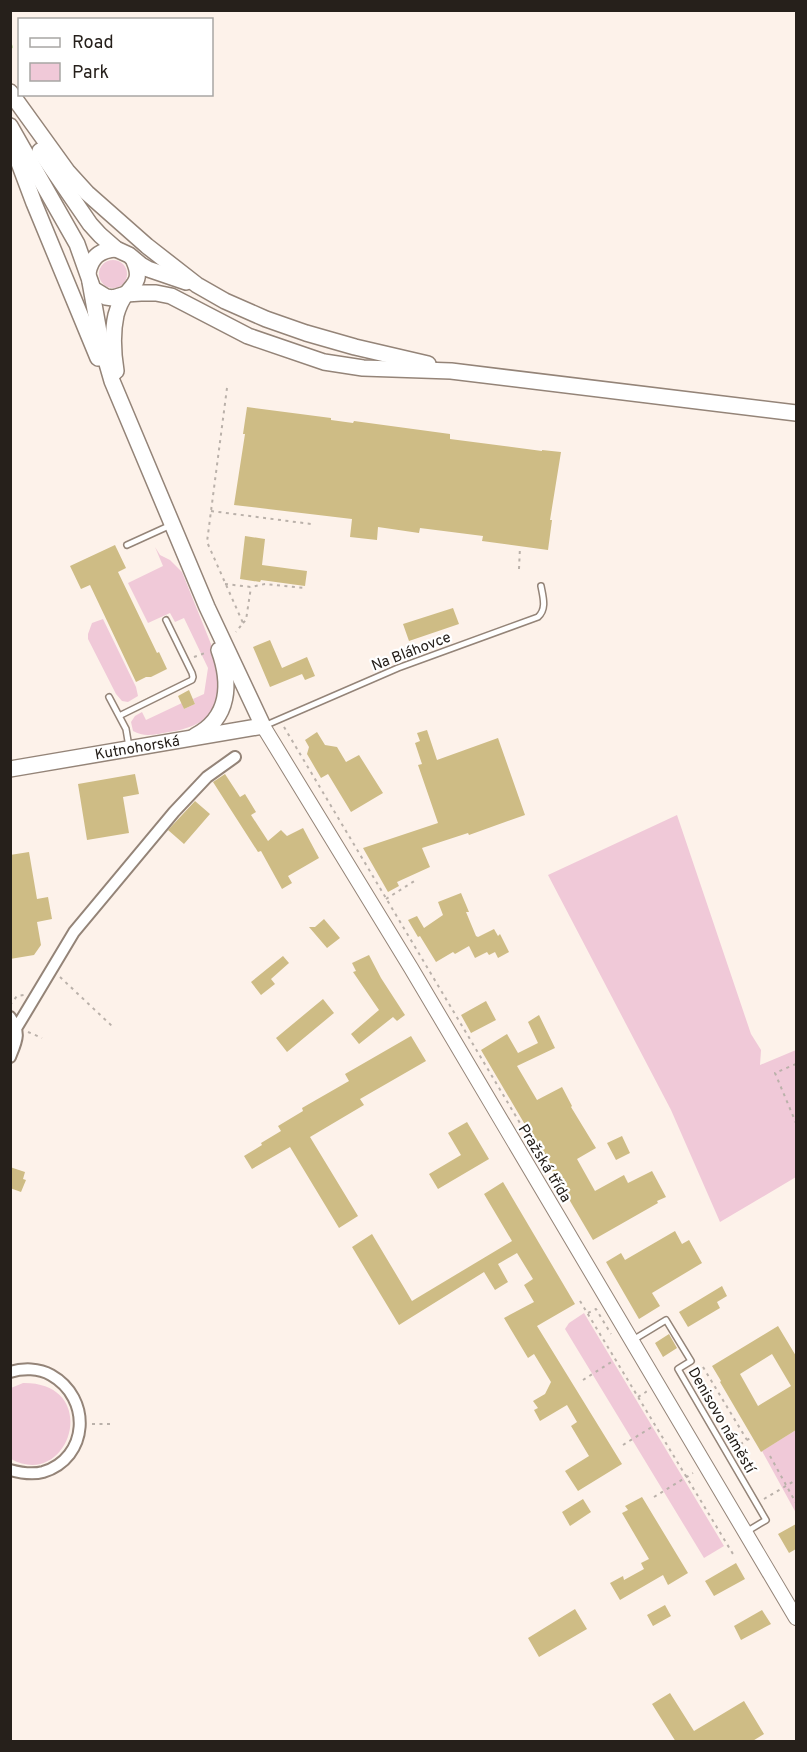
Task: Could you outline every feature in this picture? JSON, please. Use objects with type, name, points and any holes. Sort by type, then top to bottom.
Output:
[{"type":"main road","points":[[10,92],[60,162],[87,193],[147,246],[197,285],[225,301],[300,331],[451,371]]},
{"type":"main road","points":[[10,98],[29,134],[100,236],[116,249],[129,255],[134,261],[138,272],[137,278],[132,289],[126,294],[119,297],[106,297],[93,289],[77,244],[10,126]]},
{"type":"main road","points":[[10,139],[82,322],[122,403]]},
{"type":"main road","points":[[116,249],[100,252],[89,265],[89,277],[101,343],[112,381],[207,607],[263,726]]},
{"type":"main road","points":[[134,261],[148,269],[197,285]]},
{"type":"main road","points":[[126,294],[156,293],[171,297],[249,336],[324,362],[363,368],[451,371],[796,413]]},
{"type":"main road","points":[[122,403],[113,339],[117,312],[126,294]]},
{"type":"main road","points":[[183,740],[197,735],[211,725],[221,711],[225,694],[226,672],[207,607]]},
{"type":"main road","name":"Kutnohorská","points":[[10,769],[263,726]]},
{"type":"street","name":"Pražská třída","points":[[263,726],[373,906],[796,1618]]},
{"type":"street","points":[[17,1027],[74,932],[167,820],[207,777],[235,758]]},
{"type":"street","points":[[10,1017],[17,1027],[18,1035],[10,1057]]},
{"type":"street","points":[[10,1470],[26,1474],[42,1472],[57,1465],[69,1454],[77,1440],[80,1424],[79,1407],[72,1392],[61,1380],[46,1372],[12,1368]]},
{"type":"lane","points":[[127,545],[172,524]]},
{"type":"lane","name":"Na Bláhovce","points":[[263,726],[398,668],[538,617],[542,613],[544,604],[541,586]]},
{"type":"lane","points":[[119,716],[192,680],[193,677],[186,660],[166,620]]},
{"type":"lane","points":[[109,697],[126,729],[129,749]]},
{"type":"lane","name":"Denisovo náměstí","points":[[632,1341],[666,1320],[691,1361],[678,1369],[766,1520],[746,1532]]},
{"type":"path","points":[[227,388],[207,542],[243,623]]},
{"type":"path","points":[[211,511],[311,524]]},
{"type":"path","points":[[519,569],[520,548]]},
{"type":"path","points":[[225,584],[251,587],[265,584],[304,588]]},
{"type":"path","points":[[237,640],[236,632],[246,620],[251,587]]},
{"type":"path","points":[[186,660],[213,650]]},
{"type":"path","points":[[279,719],[537,1152]]},
{"type":"path","points":[[373,906],[416,880]]},
{"type":"path","points":[[51,970],[113,1026]]},
{"type":"path","points":[[796,1064],[776,1073],[796,1124]]},
{"type":"path","points":[[580,1301],[733,1554]]},
{"type":"path","points":[[588,1313],[596,1309],[613,1337]]},
{"type":"path","points":[[583,1380],[616,1359]]},
{"type":"path","points":[[703,1366],[747,1440]]},
{"type":"path","points":[[638,1397],[646,1392],[642,1385]]},
{"type":"path","points":[[80,1424],[114,1424]]},
{"type":"path","points":[[623,1445],[655,1425]]},
{"type":"path","points":[[770,1456],[796,1503]]},
{"type":"path","points":[[756,1503],[796,1480]]},
{"type":"green space","points":[[113,260],[123,264],[127,274],[123,284],[113,288],[103,284],[99,274],[103,264]]},
{"type":"green space","points":[[155,547],[160,555],[170,560],[182,572],[213,649],[217,665],[219,693],[215,705],[200,722],[186,728],[146,735],[133,731],[131,722],[135,716],[142,712],[146,720],[182,703],[184,709],[195,704],[193,699],[204,694],[208,668],[184,618],[175,622],[170,613],[148,623],[128,583],[163,566]]},
{"type":"green space","points":[[103,619],[136,687],[138,696],[128,702],[122,701],[116,694],[88,639],[92,623]]},
{"type":"green space","points":[[677,815],[751,1034],[761,1050],[760,1065],[796,1050],[796,1177],[720,1222],[671,1110],[548,875]]},
{"type":"green space","points":[[584,1313],[724,1546],[704,1558],[565,1329],[569,1323]]},
{"type":"green space","points":[[23,1383],[48,1387],[63,1399],[70,1415],[69,1433],[62,1449],[49,1460],[32,1465],[11,1459],[11,1388]]},
{"type":"green space","points":[[796,1430],[796,1513],[762,1451]]},
{"type":"building","points":[[247,407],[353,423],[354,421],[450,434],[450,439],[561,452],[550,520],[552,520],[548,550],[482,541],[483,536],[420,528],[419,533],[378,527],[377,540],[350,537],[352,519],[234,505]]},
{"type":"building","points":[[245,536],[265,539],[262,565],[307,571],[305,586],[240,579]]},
{"type":"building","points":[[115,545],[126,568],[118,572],[167,669],[136,682],[90,585],[81,589],[70,566]]},
{"type":"building","points":[[453,608],[459,624],[409,641],[403,624]]},
{"type":"building","points":[[270,640],[282,668],[307,657],[315,676],[305,680],[302,674],[270,687],[253,647]]},
{"type":"building","points":[[189,690],[195,704],[184,709],[178,696]]},
{"type":"building","points":[[427,730],[437,760],[498,738],[525,815],[469,835],[468,833],[422,848],[430,867],[397,882],[399,886],[388,892],[363,848],[438,823],[418,765],[422,764],[415,743],[420,741],[417,733]]},
{"type":"building","points":[[317,732],[325,745],[337,747],[346,762],[359,755],[383,793],[351,812],[328,774],[321,778],[307,754],[309,747],[305,740]]},
{"type":"building","points":[[135,774],[139,794],[123,797],[129,833],[87,840],[78,784]]},
{"type":"building","points":[[225,774],[240,797],[245,794],[256,812],[251,815],[268,841],[281,830],[287,836],[303,828],[319,858],[288,876],[292,883],[282,889],[261,851],[258,852],[213,782]]},
{"type":"building","points":[[195,801],[210,814],[184,844],[168,830]]},
{"type":"building","points":[[29,852],[37,899],[48,897],[52,919],[37,922],[41,945],[34,955],[10,959],[10,855]]},
{"type":"building","points":[[461,893],[476,936],[494,929],[498,936],[500,934],[509,952],[498,958],[495,952],[489,955],[487,952],[475,958],[469,946],[436,962],[408,920],[417,916],[424,928],[443,915],[438,902]]},
{"type":"building","points":[[324,919],[340,938],[327,948],[309,927],[315,927]]},
{"type":"building","points":[[369,955],[405,1015],[397,1021],[393,1017],[359,1044],[351,1034],[379,1010],[353,972],[356,971],[352,963]]},
{"type":"building","points":[[283,956],[289,963],[271,979],[275,984],[261,995],[251,982]]},
{"type":"building","points":[[323,999],[334,1013],[287,1052],[276,1038]]},
{"type":"building","points":[[486,1001],[496,1020],[471,1033],[461,1015]]},
{"type":"building","points":[[539,1015],[555,1048],[517,1066],[537,1100],[562,1087],[571,1107],[596,1148],[577,1159],[595,1191],[624,1175],[628,1183],[652,1171],[666,1197],[593,1240],[481,1050],[507,1034],[518,1053],[538,1043],[528,1022]]},
{"type":"building","points":[[411,1036],[426,1061],[360,1099],[364,1105],[310,1137],[358,1216],[339,1228],[290,1147],[252,1169],[244,1156],[281,1131],[278,1126],[303,1111],[302,1108],[349,1081],[345,1074]]},
{"type":"building","points":[[467,1122],[489,1159],[438,1189],[429,1174],[461,1155],[448,1133]]},
{"type":"building","points":[[622,1136],[630,1153],[616,1160],[607,1143]]},
{"type":"building","points":[[10,1167],[25,1172],[23,1179],[26,1180],[21,1192],[10,1188]]},
{"type":"building","points":[[503,1182],[575,1304],[537,1326],[622,1464],[578,1491],[565,1471],[589,1456],[571,1426],[577,1422],[567,1405],[540,1421],[534,1410],[538,1408],[533,1401],[545,1394],[551,1382],[534,1354],[528,1358],[504,1318],[534,1302],[524,1285],[533,1279],[517,1253],[498,1264],[508,1282],[495,1290],[484,1272],[399,1325],[352,1247],[372,1234],[412,1301],[512,1241],[484,1194]]},
{"type":"building","points":[[675,1231],[682,1244],[689,1240],[702,1263],[652,1293],[660,1306],[639,1319],[606,1262],[621,1253],[625,1260]]},
{"type":"building","points":[[722,1286],[727,1296],[717,1302],[720,1308],[688,1327],[679,1312]]},
{"type":"building","points":[[778,1326],[796,1356],[796,1430],[761,1452],[712,1366]],"holes":[[[772,1354],[791,1386],[758,1406],[740,1374]]]},
{"type":"building","points":[[669,1334],[677,1348],[663,1357],[655,1343]]},
{"type":"building","points":[[642,1497],[688,1573],[668,1585],[663,1575],[620,1600],[610,1583],[623,1576],[624,1580],[644,1569],[641,1563],[649,1559],[622,1513],[628,1510],[625,1506]]},
{"type":"building","points":[[583,1499],[591,1512],[570,1526],[562,1512]]},
{"type":"building","points":[[796,1524],[796,1549],[789,1553],[778,1534]]},
{"type":"building","points":[[736,1563],[745,1579],[714,1596],[705,1581]]},
{"type":"building","points":[[665,1605],[671,1616],[653,1626],[647,1615]]},
{"type":"building","points":[[575,1609],[587,1629],[539,1657],[528,1638]]},
{"type":"building","points":[[762,1610],[771,1624],[741,1640],[734,1626]]},
{"type":"building","points":[[670,1693],[694,1731],[744,1701],[764,1734],[751,1742],[676,1742],[652,1704]]}]
